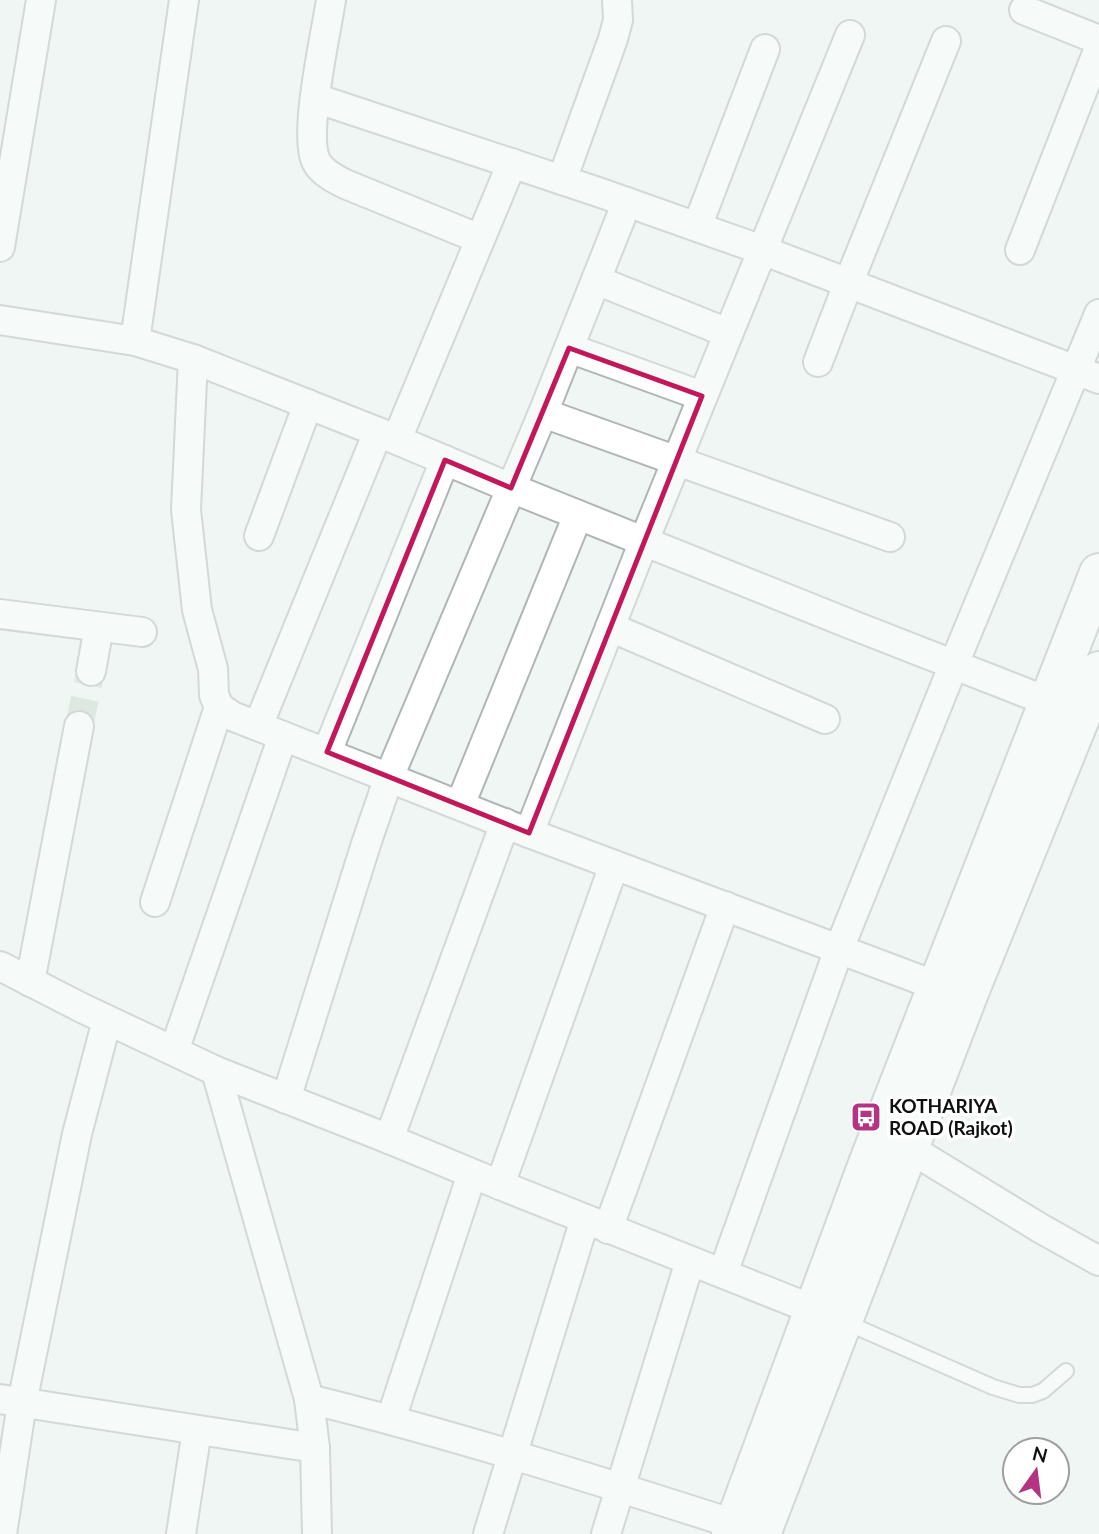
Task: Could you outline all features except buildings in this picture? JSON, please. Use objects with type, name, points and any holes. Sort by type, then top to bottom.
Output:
[{"type":"main road","points":[[747,1531],[829,1316],[909,1148],[1065,708],[1099,573]]},
{"type":"main road","points":[[829,1316],[869,1161],[937,986],[1065,708],[1099,671]]},
{"type":"street","points":[[0,247],[41,0]]},
{"type":"street","points":[[135,341],[184,0]]},
{"type":"street","points":[[331,0],[312,129],[312,148],[316,163],[345,184],[480,239]]},
{"type":"street","points":[[562,180],[613,39],[618,20],[617,0]]},
{"type":"street","points":[[1024,10],[1099,40]]},
{"type":"street","points":[[389,1139],[517,828],[610,627],[850,35]]},
{"type":"street","points":[[818,362],[946,41]]},
{"type":"street","points":[[1020,250],[1099,48]]},
{"type":"street","points":[[696,227],[765,49]]},
{"type":"street","points":[[315,98],[762,250],[1087,375]]},
{"type":"street","points":[[174,1051],[270,731],[387,435],[480,239],[512,163]]},
{"type":"street","points":[[286,1099],[389,777],[543,412],[627,202]]},
{"type":"street","points":[[596,280],[728,333]]},
{"type":"street","points":[[723,1273],[839,949],[954,664],[1087,375],[1099,314]]},
{"type":"street","points":[[0,320],[135,341],[193,359],[1065,708]]},
{"type":"street","points":[[569,348],[702,396]]},
{"type":"street","points":[[193,359],[186,510],[197,610],[213,669],[214,695],[219,707],[232,716],[460,806],[937,986]]},
{"type":"street","points":[[259,536],[308,404]]},
{"type":"street","points":[[543,412],[890,537]]},
{"type":"street","points":[[327,752],[445,460]]},
{"type":"street","points":[[460,806],[578,514]]},
{"type":"street","points":[[0,614],[142,632]]},
{"type":"street","points":[[91,671],[99,627]]},
{"type":"street","points":[[610,627],[825,719]]},
{"type":"street","points":[[155,902],[219,707]]},
{"type":"street","points":[[30,982],[79,726]]},
{"type":"street","points":[[500,1185],[614,865]]},
{"type":"street","points":[[488,1534],[513,1455],[597,1224],[724,906]]},
{"type":"street","points":[[0,966],[216,1071],[829,1316]]},
{"type":"street","points":[[2,1534],[11,1401],[107,1020]]},
{"type":"street","points":[[216,1071],[309,1399],[315,1448],[317,1534]]},
{"type":"street","points":[[909,1148],[1099,1261]]},
{"type":"street","points":[[391,1419],[472,1174]]},
{"type":"street","points":[[606,1534],[690,1261]]},
{"type":"street","points":[[309,1399],[391,1419],[620,1487],[747,1531]]},
{"type":"street","points":[[11,1401],[315,1448]]},
{"type":"street","points":[[181,1534],[197,1430]]},
{"type":"lane","points":[[829,1316],[993,1387],[1019,1395],[1032,1395],[1042,1391],[1066,1371]]},
{"type":"highlighted area","points":[[569,348],[702,396],[529,833],[327,752],[445,460],[511,488]]},
{"type":"tunnel","points":[[79,726],[91,671]]},
{"type":"place","name":"KOTHARIYA ROAD (Rajkot)","points":[[866,1117]]}]
